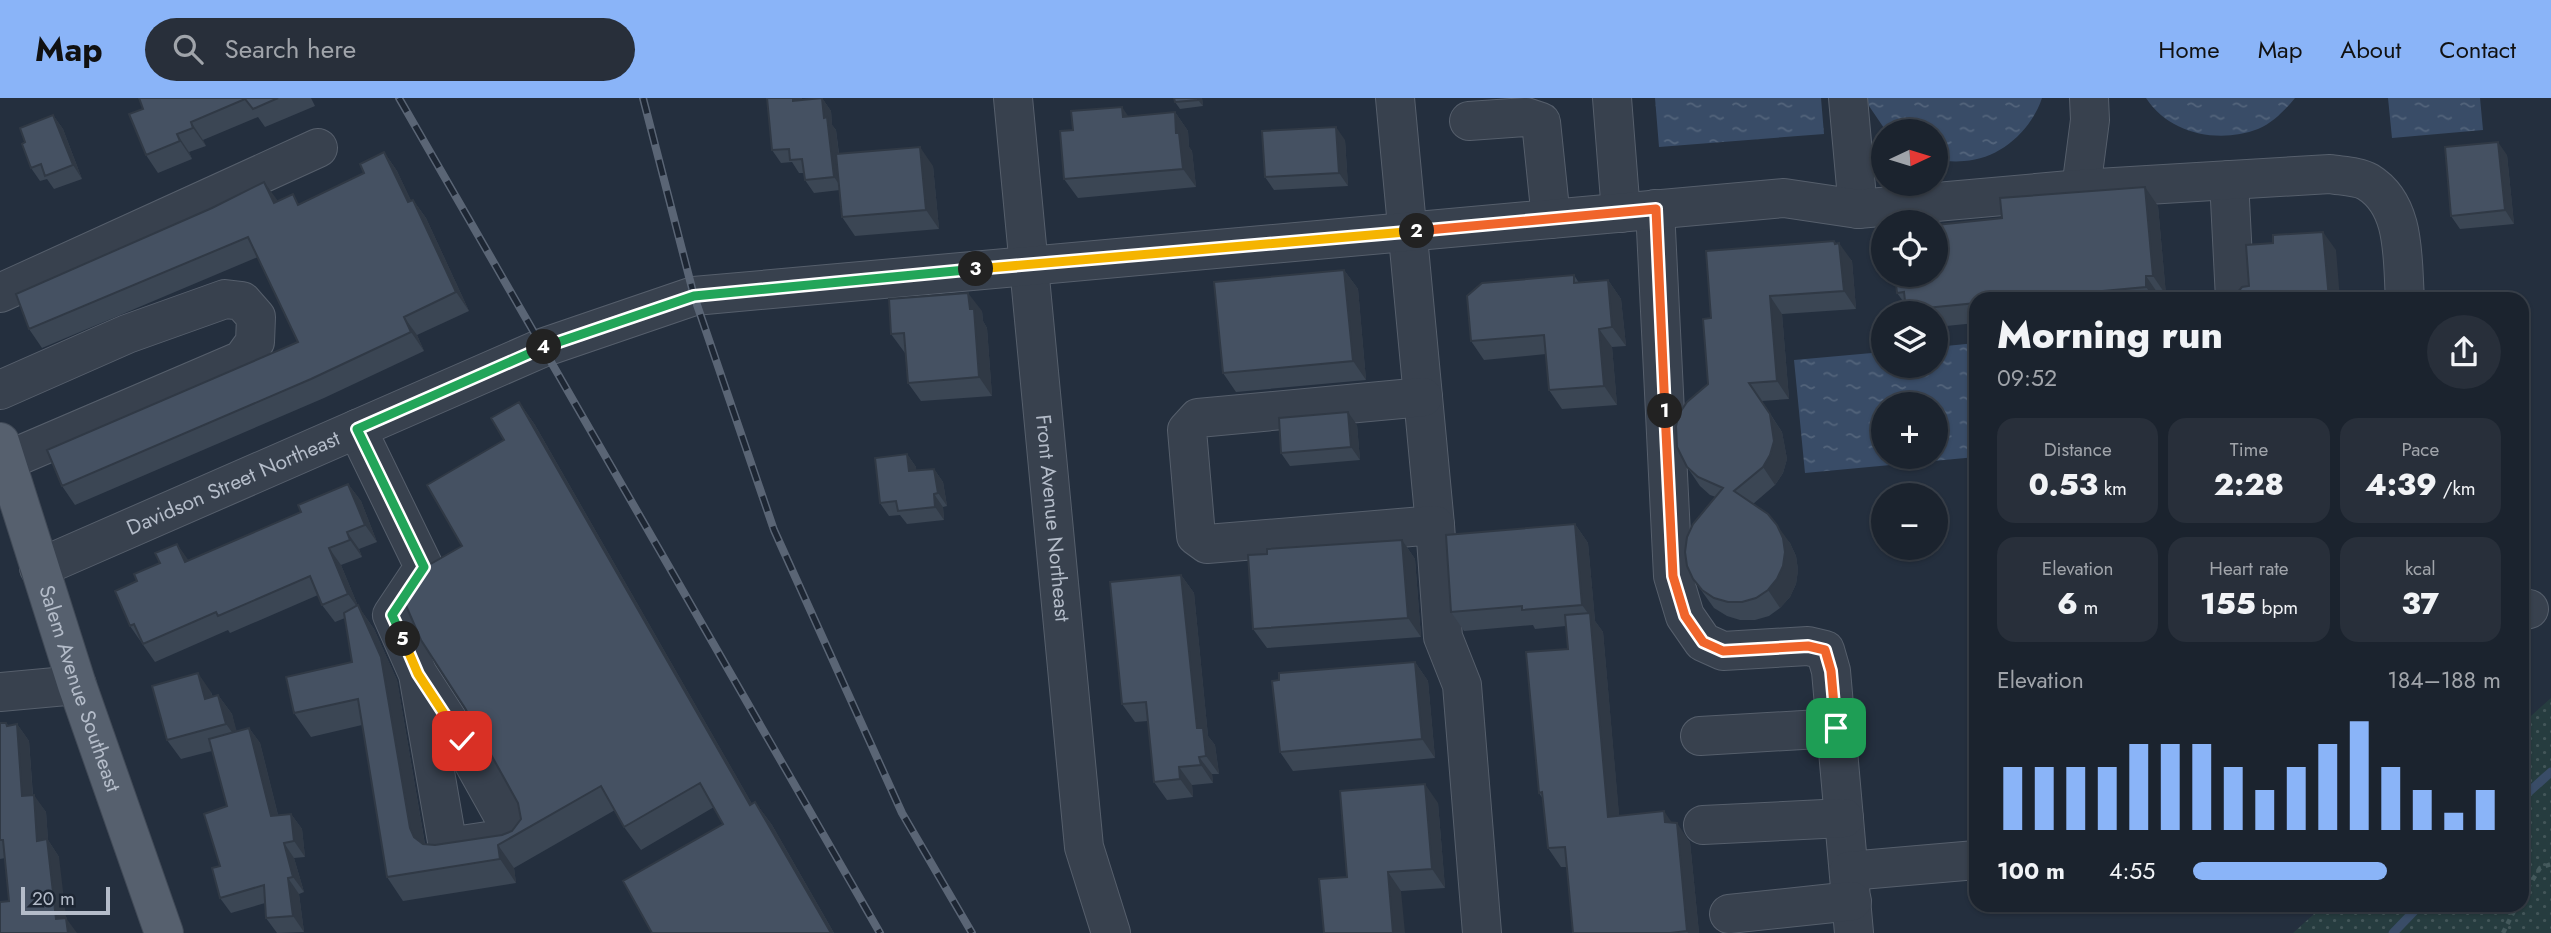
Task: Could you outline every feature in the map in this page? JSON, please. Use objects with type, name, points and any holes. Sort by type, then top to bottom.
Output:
[{"type":"main road","name":"Salem Avenue Southeast","points":[[3,451],[77,685],[164,933]]},
{"type":"street","name":"Front Avenue Northeast","points":[[1013,98],[1083,847],[1111,933]]},
{"type":"street","points":[[1395,98],[1443,637],[1462,685],[1482,933]]},
{"type":"street","points":[[1612,98],[1638,211],[1673,576],[1685,616],[1703,642],[1723,651],[1808,646],[1825,650],[1831,671],[1852,902]]},
{"type":"street","points":[[1848,98],[1858,209]]},
{"type":"street","points":[[2081,189],[2090,120],[2089,98]]},
{"type":"street","points":[[1469,121],[1526,117],[1541,122],[1551,219]]},
{"type":"street","points":[[0,293],[318,148]]},
{"type":"street","name":"Davidson Street Northeast","points":[[39,568],[542,348],[694,296],[1784,198],[1858,209],[2081,189],[2330,174],[2367,181],[2389,201],[2401,239],[2405,292]]},
{"type":"street","points":[[2229,180],[2235,292]]},
{"type":"street","points":[[0,390],[127,334],[225,299],[242,301],[256,317],[255,342],[242,360],[3,451]]},
{"type":"street","points":[[1423,397],[1198,418],[1187,430],[1196,536],[1207,544],[1435,526]]},
{"type":"street","points":[[357,429],[424,567],[392,615],[418,674]]},
{"type":"street","points":[[0,692],[77,685]]},
{"type":"street","points":[[1700,736],[1836,728]]},
{"type":"street","points":[[1703,825],[1844,818]]},
{"type":"street","points":[[1729,915],[1852,902],[1969,862]]},
{"type":"path","points":[[2529,886],[2540,868],[2551,864]]},
{"type":"path","points":[[2502,933],[2513,912]]},
{"type":"green space","points":[[2551,698],[2551,933],[2293,933],[2316,912],[2529,912],[2529,718]]},
{"type":"water","points":[[1655,98],[1821,98],[1824,134],[1659,147]]},
{"type":"water","points":[[1867,98],[2042,98],[2022,132],[2002,149],[1977,159],[1957,161],[1948,161],[1948,119],[1878,119]]},
{"type":"water","points":[[2146,98],[2295,98],[2278,116],[2258,129],[2227,136],[2196,133],[2181,128],[2156,110]]},
{"type":"water","points":[[2388,98],[2480,98],[2483,130],[2392,138]]},
{"type":"water","points":[[1969,344],[1969,458],[1948,460],[1948,392],[1871,392],[1871,467],[1805,473],[1794,360],[1871,353],[1871,378],[1948,378],[1948,346]]},
{"type":"building","points":[[139,98],[278,98],[253,109],[245,99],[191,122],[193,128],[177,134],[180,141],[146,155],[129,114],[143,109]]},
{"type":"building","points":[[767,98],[793,98],[793,101],[822,98],[834,177],[805,180],[802,159],[790,160],[789,149],[772,150]]},
{"type":"building","points":[[1174,98],[1198,98],[1198,100],[1175,102]]},
{"type":"building","points":[[1122,107],[1123,117],[1175,112],[1183,169],[1064,179],[1060,131],[1073,130],[1071,111]]},
{"type":"building","points":[[53,115],[73,165],[45,176],[41,164],[31,168],[22,144],[25,142],[20,128]]},
{"type":"building","points":[[1336,127],[1339,173],[1265,177],[1262,131]]},
{"type":"building","points":[[2498,142],[2505,210],[2451,216],[2445,147]]},
{"type":"building","points":[[920,147],[926,210],[842,217],[836,154]]},
{"type":"building","points":[[384,152],[408,202],[413,200],[456,292],[404,317],[411,332],[311,379],[62,486],[47,450],[298,342],[248,237],[29,329],[16,294],[212,208],[264,182],[274,203],[293,194],[298,205],[364,173],[360,164]]},
{"type":"building","points":[[2145,187],[2153,276],[2146,276],[2146,287],[2092,292],[1969,292],[1969,304],[1948,306],[1948,301],[1905,301],[1904,292],[1897,293],[1896,287],[1948,287],[1948,224],[2002,218],[2000,198]]},
{"type":"building","points":[[2323,232],[2328,292],[2238,292],[2242,287],[2249,286],[2246,245],[2273,243],[2273,235]]},
{"type":"building","points":[[1834,241],[1835,244],[1839,243],[1844,291],[1770,296],[1777,381],[1749,383],[1770,414],[1774,441],[1763,467],[1734,491],[1768,514],[1777,525],[1783,538],[1783,566],[1768,590],[1756,598],[1728,602],[1714,598],[1702,590],[1693,579],[1685,552],[1687,537],[1693,524],[1723,488],[1698,477],[1687,467],[1677,447],[1676,426],[1679,414],[1687,402],[1708,384],[1703,319],[1711,318],[1706,251]]},
{"type":"building","points":[[1344,270],[1353,361],[1223,373],[1214,282]]},
{"type":"building","points":[[1574,275],[1574,283],[1608,280],[1612,327],[1599,329],[1604,386],[1549,390],[1544,335],[1471,341],[1467,296],[1482,283]]},
{"type":"building","points":[[968,293],[970,309],[974,309],[979,377],[908,383],[904,333],[891,334],[889,299]]},
{"type":"building","points":[[519,402],[750,805],[755,802],[831,933],[652,933],[623,881],[723,824],[700,783],[624,827],[601,786],[498,845],[500,859],[387,877],[358,699],[294,713],[286,677],[352,662],[344,613],[358,605],[381,657],[410,828],[414,837],[423,844],[435,845],[502,835],[512,831],[521,819],[518,803],[465,708],[421,640],[401,594],[415,573],[462,546],[427,485],[504,440],[491,418]]},
{"type":"building","points":[[1348,412],[1351,447],[1281,453],[1279,418]]},
{"type":"building","points":[[907,454],[909,471],[934,469],[938,493],[934,494],[935,507],[898,511],[896,501],[880,503],[875,458]]},
{"type":"building","points":[[348,484],[365,525],[347,532],[350,540],[329,548],[348,594],[322,605],[310,576],[218,616],[216,612],[143,644],[134,624],[130,626],[115,591],[137,581],[134,574],[160,563],[155,553],[177,544],[185,562],[301,512],[298,505]]},
{"type":"building","points":[[1575,524],[1582,605],[1522,610],[1522,606],[1451,612],[1446,535]]},
{"type":"building","points":[[1402,540],[1408,618],[1253,629],[1248,555],[1267,554],[1267,549]]},
{"type":"building","points":[[1181,575],[1197,728],[1203,728],[1206,756],[1199,757],[1201,765],[1179,767],[1180,779],[1154,782],[1146,702],[1122,704],[1110,582]]},
{"type":"building","points":[[1590,613],[1608,817],[1664,811],[1665,822],[1677,823],[1687,931],[1573,933],[1565,847],[1548,848],[1542,792],[1539,793],[1526,652],[1568,649],[1565,615]]},
{"type":"building","points":[[1415,662],[1422,739],[1280,752],[1272,681],[1279,680],[1279,673]]},
{"type":"building","points":[[198,673],[205,699],[218,695],[226,724],[167,740],[152,686]]},
{"type":"building","points":[[0,723],[6,723],[7,726],[17,724],[22,796],[34,795],[37,841],[47,839],[56,919],[66,918],[68,933],[0,933],[0,902],[9,901],[3,840],[0,840]]},
{"type":"building","points":[[249,728],[271,816],[291,814],[294,841],[284,843],[293,877],[288,878],[293,916],[266,918],[264,885],[220,898],[212,868],[220,866],[204,814],[227,806],[209,739]]},
{"type":"building","points":[[1425,784],[1432,869],[1388,872],[1393,933],[1324,933],[1319,879],[1347,877],[1340,791]]},
{"type":"waterway","points":[[2529,792],[2551,772]]},
{"type":"waterway","points":[[2393,933],[2413,912]]},
{"type":"railway","points":[[399,98],[880,933]]},
{"type":"railway","points":[[643,98],[694,296],[774,530],[902,813],[972,933]]},
{"type":"route","points":[[462,741],[418,674],[392,615],[424,567],[357,429],[542,348],[694,296],[1656,209],[1673,576],[1685,616],[1703,642],[1723,651],[1808,646],[1825,650],[1831,671],[1836,728]]}]
